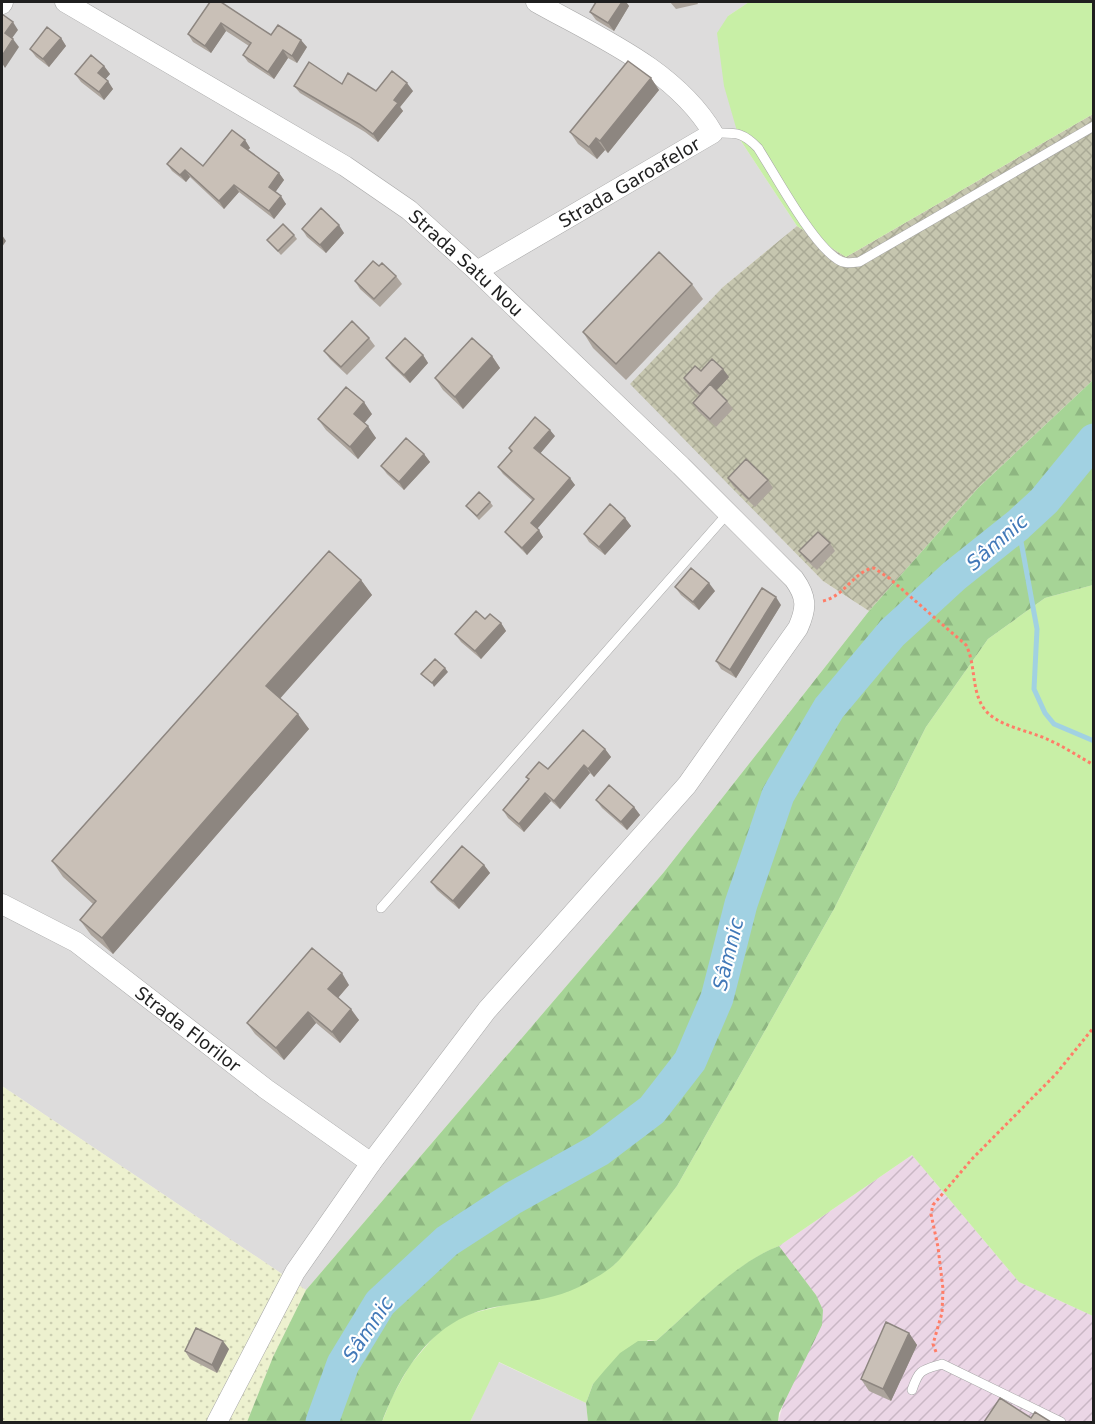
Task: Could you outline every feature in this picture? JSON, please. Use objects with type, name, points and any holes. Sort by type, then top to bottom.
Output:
[{"type":"street","name":"Strada Satu Nou","points":[[65,2],[367,180],[409,210],[477,271],[729,513],[794,579],[801,589],[804,601]]},
{"type":"street","name":"Strada Garoafelor","points":[[477,271],[713,132],[703,116],[682,94],[648,68],[536,2]]},
{"type":"street","points":[[217,1422],[295,1272],[371,1163],[487,1010],[687,785],[798,628],[804,613],[804,601]]},
{"type":"street","name":"Strada Florilor","points":[[2,904],[76,942],[266,1089],[371,1163]]},
{"type":"lane","points":[[713,132],[747,137],[758,148],[826,250],[847,264],[859,262],[1094,126]]},
{"type":"lane","points":[[381,908],[729,513]]},
{"type":"lane","points":[[912,1390],[918,1373],[942,1364],[1061,1422]]},
{"type":"path","points":[[804,601],[819,602],[833,599],[867,569],[874,568],[966,645],[970,655],[975,689],[984,709],[996,719],[1050,740],[1094,765]]},
{"type":"path","points":[[942,1364],[933,1344],[942,1312],[943,1289],[931,1214],[933,1205],[972,1159],[1056,1074],[1094,1027]]},
{"type":"shaded area","points":[[2,2],[749,2],[728,16],[739,138],[797,226],[723,287],[779,536],[823,581],[869,611],[664,872],[306,1290],[2,1086]]},
{"type":"shaded area","points":[[1093,114],[1093,380],[978,488],[869,611],[823,581],[630,384],[723,287],[797,226],[846,257]]},
{"type":"shaded area","points":[[2,1086],[306,1290],[273,1357],[247,1422],[2,1422]]},
{"type":"shaded area","points":[[912,1155],[1019,1282],[1093,1316],[1093,1422],[778,1422],[816,1295],[779,1246]]},
{"type":"shaded area","points":[[498,1362],[586,1403],[588,1422],[470,1422]]},
{"type":"green space","points":[[749,2],[1093,2],[1093,114],[846,257],[797,226],[739,138],[724,86],[717,33],[728,16]]},
{"type":"green space","points":[[1093,380],[1093,585],[1045,598],[988,639],[926,727],[834,909],[677,1186],[644,1230],[617,1263],[579,1287],[558,1295],[473,1313],[454,1322],[423,1349],[411,1365],[390,1402],[382,1422],[247,1422],[273,1357],[306,1290],[664,872],[869,611],[978,488]]},
{"type":"green space","points":[[1093,585],[1093,1316],[1019,1282],[912,1155],[779,1246],[762,1254],[730,1276],[656,1341],[648,1340],[593,1384],[586,1403],[499,1362],[470,1422],[382,1422],[392,1397],[410,1365],[438,1332],[465,1315],[578,1287],[615,1264],[677,1186],[834,909],[926,727],[988,639],[1045,598]]},
{"type":"green space","points":[[779,1246],[816,1295],[823,1310],[822,1325],[779,1413],[778,1422],[588,1422],[586,1403],[593,1384],[620,1353],[638,1341],[656,1341],[730,1275]]},
{"type":"building","points":[[210,2],[221,2],[271,35],[278,25],[301,40],[292,56],[283,50],[268,72],[243,55],[251,43],[221,23],[205,46],[188,34]]},
{"type":"building","points":[[596,2],[622,2],[608,23],[590,12]]},
{"type":"building","points":[[2,14],[13,22],[5,33],[13,39],[2,56]]},
{"type":"building","points":[[47,27],[61,38],[43,59],[30,49]]},
{"type":"building","points":[[91,55],[104,66],[98,73],[108,81],[99,92],[75,74]]},
{"type":"building","points":[[628,61],[651,78],[600,141],[596,138],[589,147],[570,132]]},
{"type":"building","points":[[309,62],[342,84],[348,73],[376,91],[392,71],[407,83],[394,100],[398,103],[373,134],[294,86]]},
{"type":"building","points":[[232,130],[245,140],[241,145],[279,173],[269,187],[281,196],[269,211],[234,185],[219,201],[185,170],[180,175],[167,164],[181,148],[203,166]]},
{"type":"building","points":[[321,208],[339,225],[320,245],[302,229]]},
{"type":"building","points":[[283,224],[294,235],[278,251],[267,240]]},
{"type":"building","points":[[659,252],[692,284],[616,364],[583,332]]},
{"type":"building","points":[[373,261],[379,266],[382,263],[396,276],[374,299],[355,281]]},
{"type":"building","points":[[352,321],[369,338],[341,367],[324,351]]},
{"type":"building","points":[[405,338],[423,355],[404,375],[386,358]]},
{"type":"building","points":[[472,338],[492,356],[455,397],[435,378]]},
{"type":"building","points":[[712,359],[723,369],[700,394],[684,378],[695,366],[701,371]]},
{"type":"building","points":[[710,384],[727,401],[710,419],[693,403]]},
{"type":"building","points":[[346,387],[364,402],[354,414],[368,426],[350,447],[318,419]]},
{"type":"building","points":[[535,417],[550,430],[534,448],[570,478],[531,523],[539,530],[522,548],[505,532],[534,499],[498,467],[512,451],[509,448]]},
{"type":"building","points":[[406,438],[424,454],[399,482],[381,466]]},
{"type":"building","points":[[746,459],[768,480],[749,499],[728,478]]},
{"type":"building","points":[[479,492],[490,502],[477,516],[466,506]]},
{"type":"building","points":[[610,504],[625,518],[599,547],[584,534]]},
{"type":"building","points":[[818,532],[830,543],[811,562],[799,551]]},
{"type":"building","points":[[329,551],[361,580],[266,686],[298,714],[102,938],[80,920],[96,901],[52,861]]},
{"type":"building","points":[[691,568],[709,583],[693,602],[675,587]]},
{"type":"building","points":[[762,588],[776,597],[730,670],[716,661]]},
{"type":"building","points":[[476,611],[485,619],[490,614],[501,623],[475,651],[455,634]]},
{"type":"building","points":[[435,659],[445,668],[432,683],[421,674]]},
{"type":"building","points":[[583,730],[605,749],[588,769],[584,765],[554,801],[545,793],[519,824],[503,810],[529,779],[526,777],[539,762],[548,769]]},
{"type":"building","points":[[609,785],[634,807],[621,822],[596,800]]},
{"type":"building","points":[[462,846],[484,865],[453,901],[431,882]]},
{"type":"building","points":[[312,948],[342,973],[328,989],[351,1009],[332,1032],[308,1012],[276,1048],[247,1023]]},
{"type":"building","points":[[886,1322],[909,1333],[883,1389],[861,1379]]},
{"type":"building","points":[[196,1328],[223,1341],[212,1365],[185,1351]]},
{"type":"building","points":[[1000,1398],[1031,1418],[1035,1412],[1051,1422],[984,1422]]},
{"type":"waterway","name":"Sâmnic","points":[[322,1422],[343,1364],[380,1303],[447,1241],[513,1198],[599,1150],[652,1110],[690,1061],[717,998],[741,904],[778,795],[829,708],[892,633],[954,576],[1044,501],[1094,440]]},
{"type":"waterway","points":[[1018,525],[1037,629],[1034,689],[1045,713],[1054,724],[1094,741]]}]
